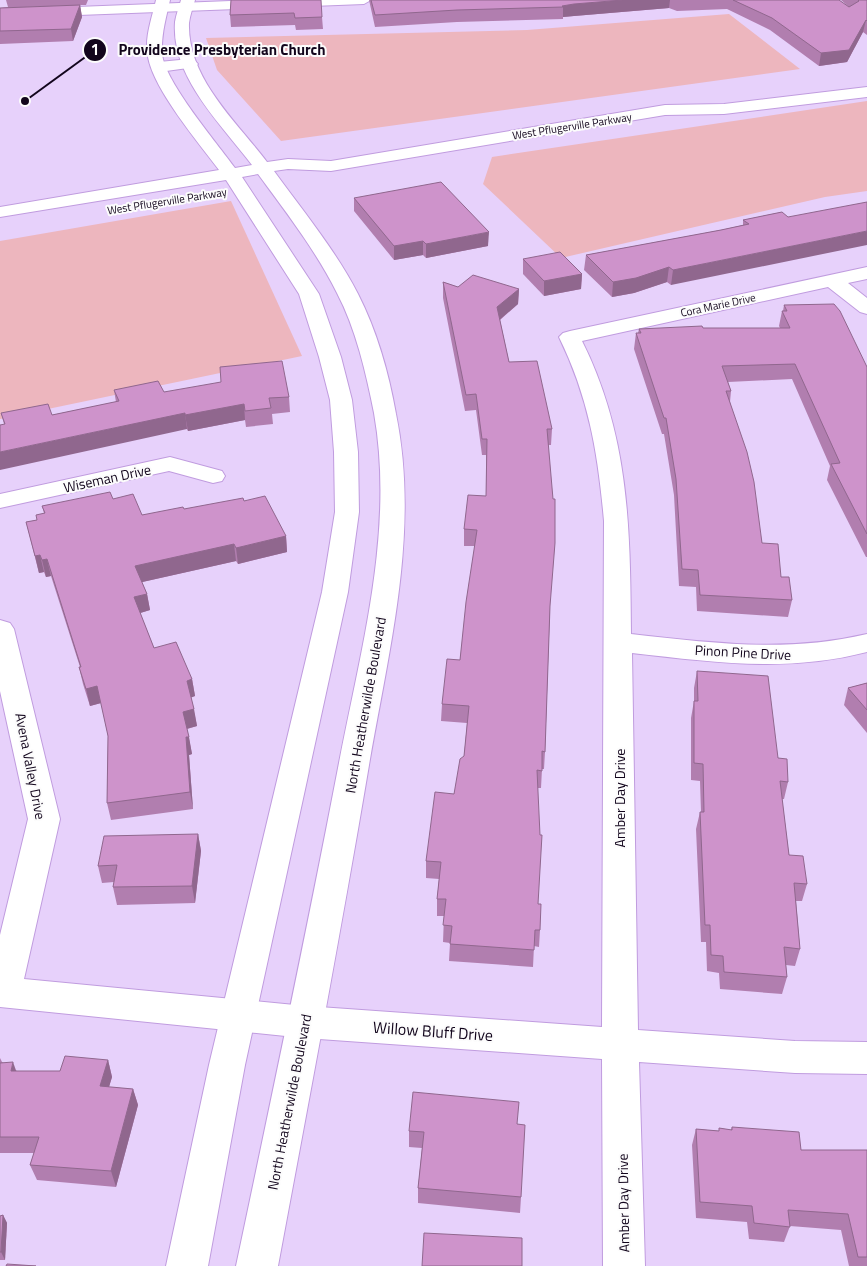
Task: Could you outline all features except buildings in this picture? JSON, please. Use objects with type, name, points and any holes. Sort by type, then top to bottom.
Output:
[{"type":"main road","points":[[0,14],[187,3],[364,0]]},
{"type":"main road","name":"North Heatherwilde Boulevard","points":[[187,3],[183,37],[190,64],[201,86],[345,288],[370,353],[382,397],[390,450],[394,512],[385,594],[305,1022],[256,1266]]},
{"type":"main road","points":[[161,4],[155,34],[155,56],[178,103],[236,181],[309,294],[330,357],[340,400],[346,452],[347,512],[335,592],[239,1016],[187,1266]]},
{"type":"main road","points":[[160,67],[190,64]]},
{"type":"main road","name":"West Pflugerville Parkway","points":[[0,212],[267,176],[288,164],[331,166],[665,110],[708,96],[867,79]]},
{"type":"main road","name":"West Pflugerville Parkway","points":[[665,110],[724,109],[867,92]]},
{"type":"main road","name":"West Pflugerville Parkway","points":[[0,228],[236,181]]},
{"type":"main road","name":"Cora Marie Drive","points":[[570,337],[867,273]]},
{"type":"main road","points":[[298,276],[332,290],[345,288]]},
{"type":"main road","points":[[831,280],[867,308]]},
{"type":"main road","name":"Amber Day Drive","points":[[570,337],[598,400],[608,441],[617,520],[620,1043],[624,1266]]},
{"type":"main road","name":"Wiseman Drive","points":[[0,501],[170,464],[213,476]]},
{"type":"main road","name":"Avena Valley Drive","points":[[0,629],[44,819],[2,992]]},
{"type":"main road","name":"Pinon Pine Drive","points":[[618,642],[772,656],[816,655],[867,643]]},
{"type":"main road","name":"Willow Bluff Drive","points":[[2,992],[305,1022],[795,1057],[867,1058]]},
{"type":"shaded area","points":[[729,14],[800,69],[281,141],[217,70],[206,38],[527,30]]},
{"type":"shaded area","points":[[867,101],[867,191],[825,197],[561,258],[483,184],[492,157]]},
{"type":"shaded area","points":[[231,201],[302,356],[0,419],[0,241]]},
{"type":"place","name":"Providence Presbyterian Church","points":[[25,101]]}]
